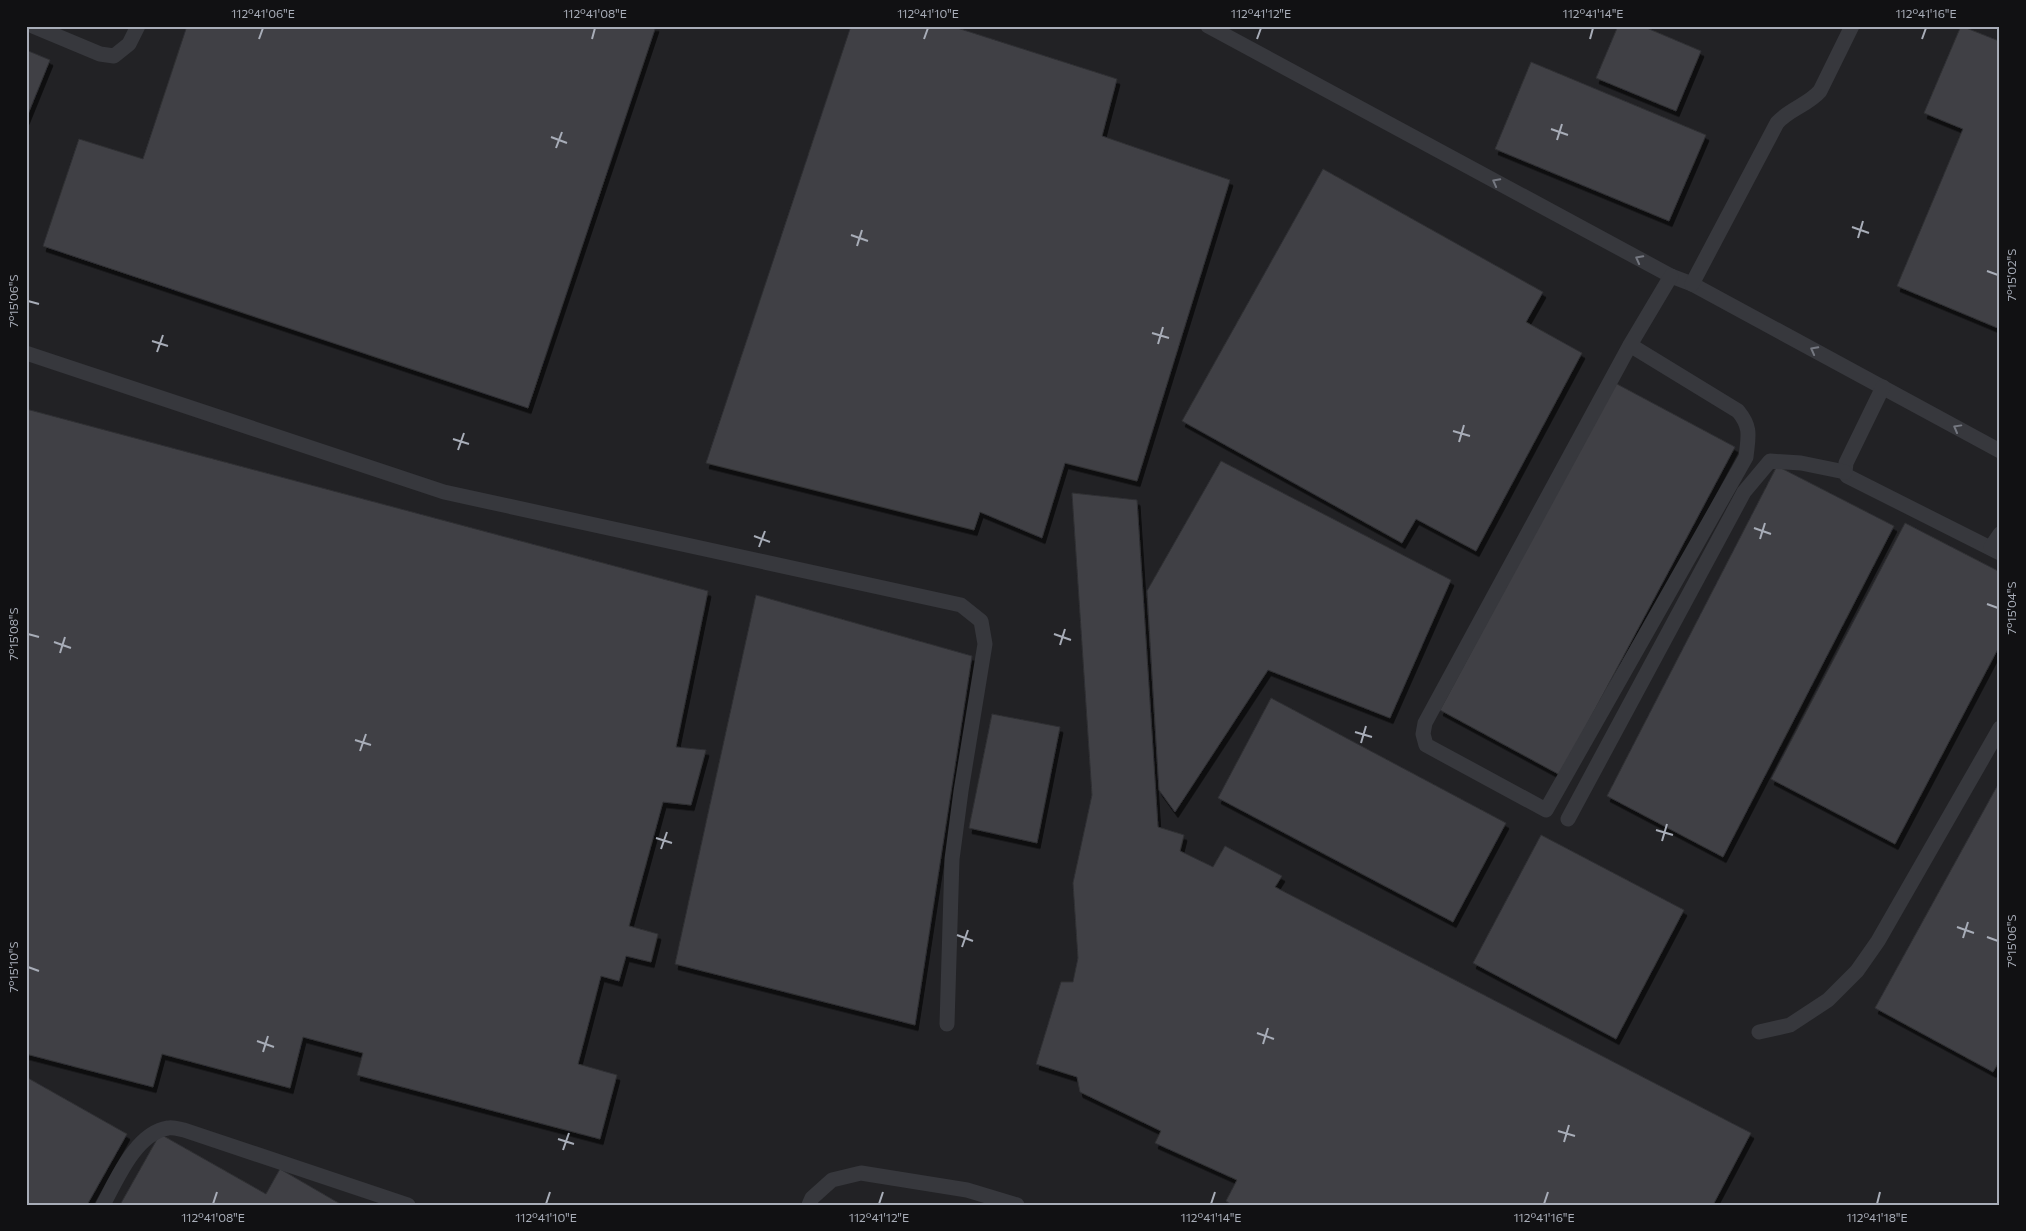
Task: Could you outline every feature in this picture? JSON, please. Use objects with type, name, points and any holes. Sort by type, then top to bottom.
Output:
[{"type":"lane","points":[[33,26],[100,54],[114,56],[129,44],[138,26]]},
{"type":"lane","points":[[1208,26],[1671,276],[1692,284],[2000,451]]},
{"type":"lane","points":[[1692,284],[1777,123],[1784,115],[1815,98],[1852,26]]},
{"type":"lane","points":[[1630,345],[1738,411],[1747,422],[1749,431],[1746,457],[1546,810],[1426,745],[1423,734],[1425,723],[1630,345],[1671,276]]},
{"type":"lane","points":[[26,353],[444,492],[961,605],[981,621],[985,644],[952,859],[947,1024]]},
{"type":"lane","points":[[1883,387],[1846,463],[1845,472],[1850,479],[1896,499],[1996,550],[2000,534]]},
{"type":"lane","points":[[1568,819],[1744,492],[1770,461],[1801,463],[1845,472]]},
{"type":"lane","points":[[1759,1032],[1790,1025],[1828,1000],[1857,971],[1878,941],[2000,728]]},
{"type":"lane","points":[[102,1205],[137,1146],[154,1134],[169,1128],[184,1130],[408,1205]]},
{"type":"lane","points":[[809,1205],[812,1198],[832,1180],[861,1173],[966,1190],[1017,1205]]},
{"type":"shaded area","points":[[26,26],[2000,26],[2000,1205],[26,1205]]},
{"type":"building","points":[[187,26],[656,26],[528,408],[43,246],[79,139],[143,159]]},
{"type":"building","points":[[851,26],[951,26],[1117,79],[1102,136],[1230,180],[1137,481],[1065,463],[1042,538],[980,512],[974,530],[706,463]]},
{"type":"building","points":[[1618,26],[1642,26],[1701,51],[1676,111],[1596,78]]},
{"type":"building","points":[[1961,26],[1999,41],[2000,39],[2000,329],[1897,286],[1963,129],[1924,113]]},
{"type":"building","points":[[26,50],[50,60],[26,119]]},
{"type":"building","points":[[1531,62],[1706,135],[1669,221],[1495,149]]},
{"type":"building","points":[[1323,169],[1543,292],[1526,322],[1582,353],[1476,551],[1416,519],[1402,543],[1182,421]]},
{"type":"building","points":[[1615,383],[1735,447],[1560,775],[1440,710]]},
{"type":"building","points":[[26,409],[708,591],[676,747],[706,750],[691,805],[663,802],[629,926],[658,934],[651,962],[626,956],[619,981],[601,976],[578,1064],[617,1075],[600,1139],[357,1075],[363,1053],[303,1037],[290,1088],[162,1054],[153,1087],[26,1054]]},
{"type":"building","points":[[1221,461],[1451,580],[1390,718],[1268,670],[1175,812],[1159,790],[1147,591]]},
{"type":"building","points":[[1777,466],[1894,526],[1723,857],[1607,796]]},
{"type":"building","points":[[1072,493],[1137,500],[1158,827],[1184,835],[1180,851],[1213,867],[1225,846],[1282,876],[1275,887],[1751,1133],[1713,1205],[1232,1205],[1226,1201],[1237,1180],[1155,1143],[1161,1131],[1080,1092],[1077,1077],[1036,1064],[1061,982],[1073,982],[1078,958],[1073,883],[1092,795]]},
{"type":"building","points":[[1905,523],[2000,572],[2000,645],[1895,844],[1771,779]]},
{"type":"building","points":[[756,595],[972,656],[915,1025],[675,964]]},
{"type":"building","points":[[1271,698],[1506,823],[1453,922],[1218,798]]},
{"type":"building","points":[[992,714],[1060,727],[1037,843],[969,828]]},
{"type":"building","points":[[2000,781],[2000,1060],[1993,1072],[1875,1008]]},
{"type":"building","points":[[1541,835],[1684,910],[1616,1039],[1473,963]]},
{"type":"building","points":[[26,1077],[127,1134],[87,1205],[26,1205]]},
{"type":"building","points":[[160,1134],[266,1194],[280,1169],[342,1205],[120,1205]]}]
